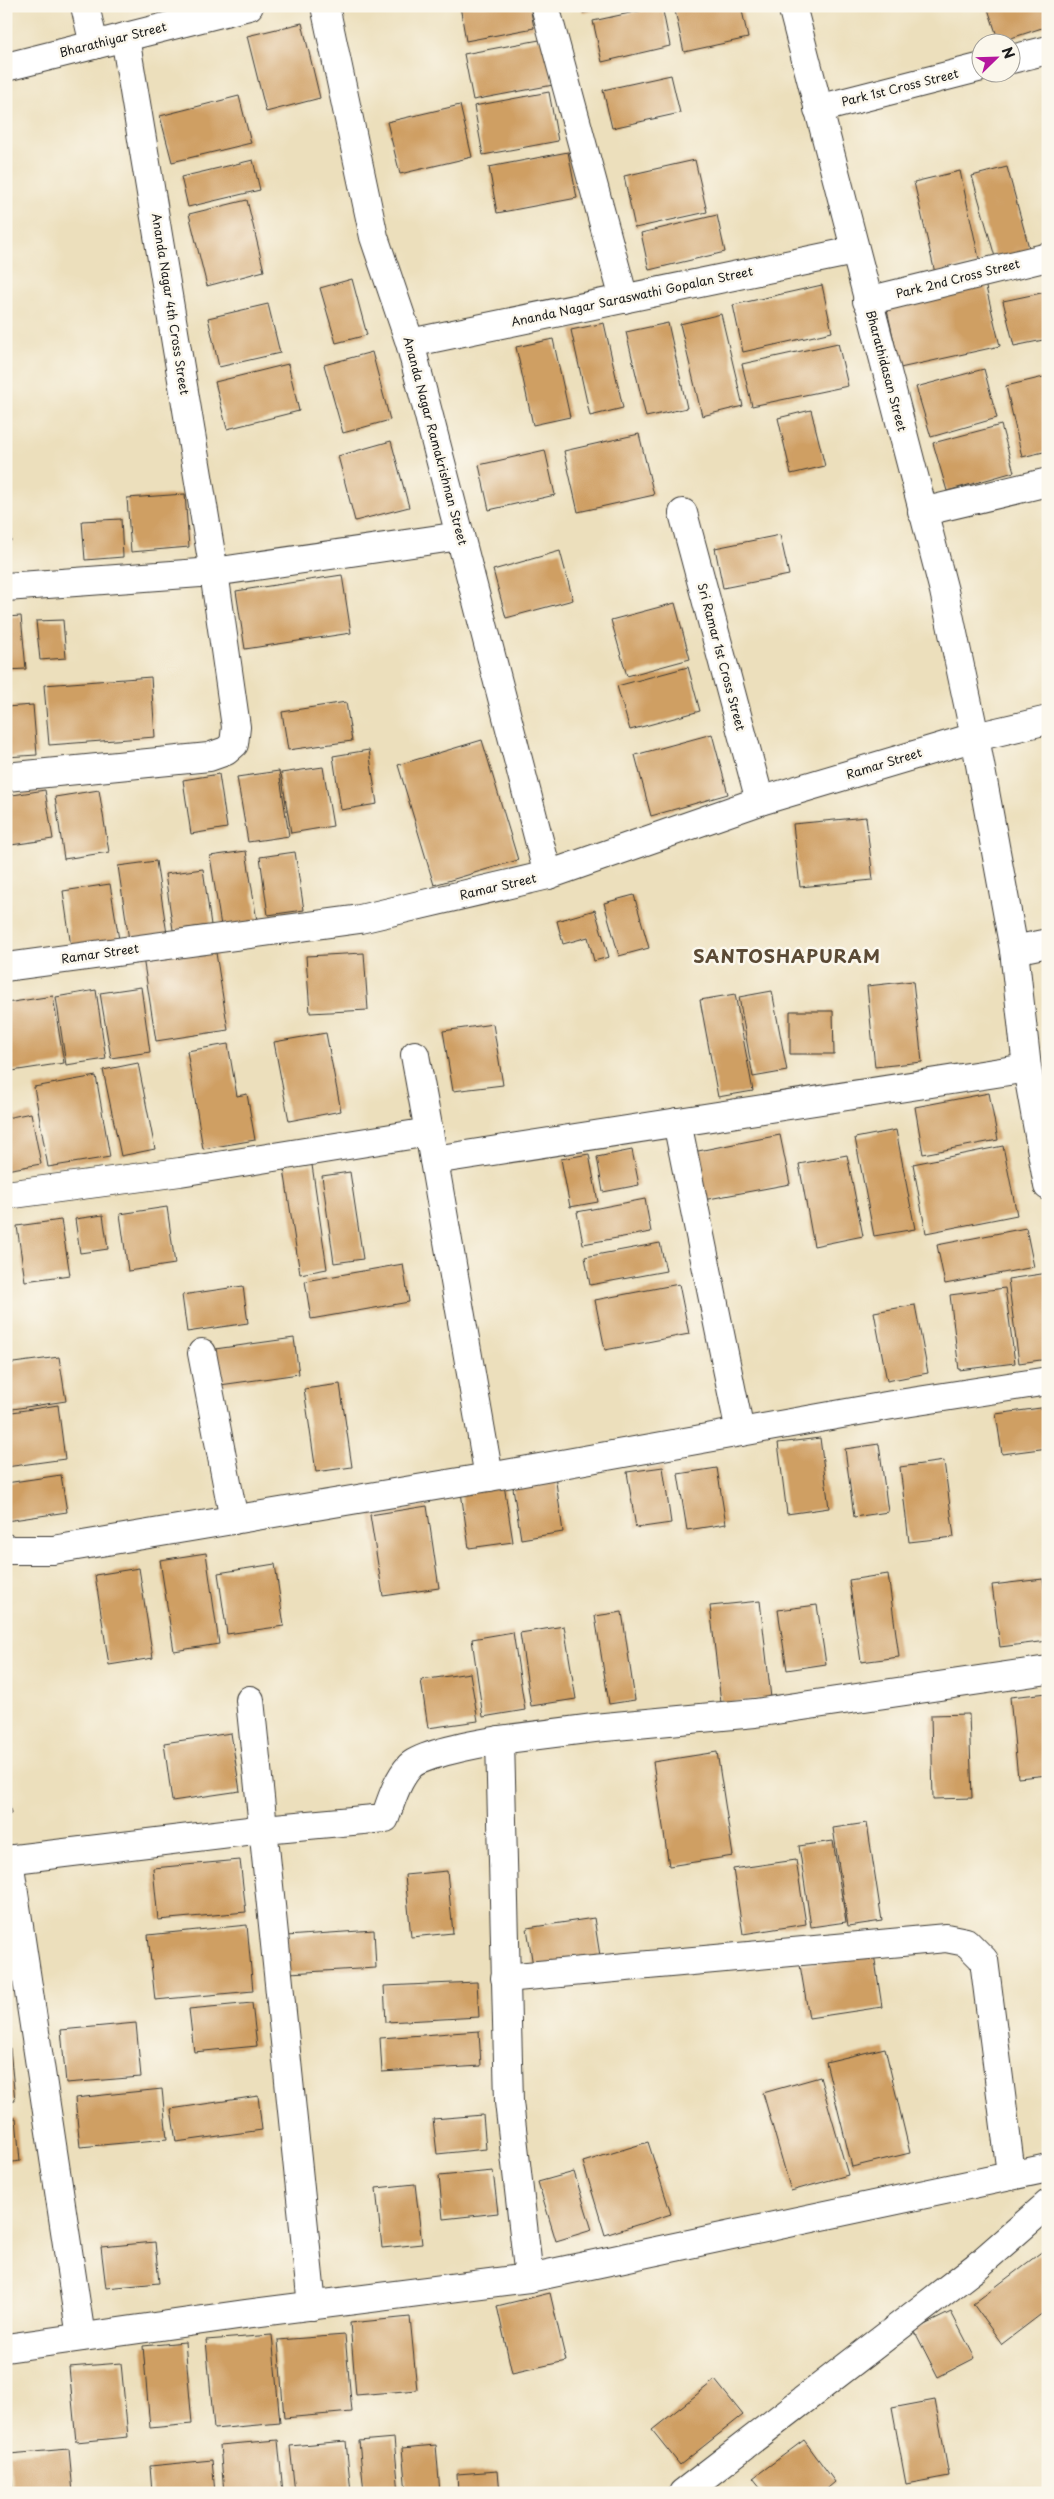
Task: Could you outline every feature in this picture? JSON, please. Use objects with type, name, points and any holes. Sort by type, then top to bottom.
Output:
[{"type":"street","points":[[85,6],[94,45]]},
{"type":"street","name":"Bharathiyar Street","points":[[6,67],[249,6]]},
{"type":"street","name":"Ananda Nagar Ramakrishnan Street","points":[[325,6],[374,237],[410,343],[548,875]]},
{"type":"street","points":[[545,6],[624,299]]},
{"type":"street","name":"Bharathidasan Street","points":[[792,6],[854,251],[944,591],[974,737],[1014,950],[1026,1068],[1045,1157],[1048,1186]]},
{"type":"street","name":"Ananda Nagar 4th Cross Street","points":[[6,777],[209,757],[226,751],[234,744],[236,727],[214,572],[125,37]]},
{"type":"street","points":[[1022,56],[1048,50]]},
{"type":"street","name":"Park 1st Cross Street","points":[[818,109],[972,70]]},
{"type":"street","name":"Ananda Nagar Saraswathi Gopalan Street","points":[[410,343],[854,251]]},
{"type":"street","name":"Park 2nd Cross Street","points":[[867,301],[1048,257]]},
{"type":"street","points":[[922,512],[1048,482]]},
{"type":"street","name":"Sri Ramar 1st Cross Street","points":[[682,513],[760,801]]},
{"type":"street","points":[[6,587],[214,572],[460,536]]},
{"type":"street","name":"Ramar Street","points":[[6,967],[360,919],[548,875],[760,801],[974,737],[1048,720]]},
{"type":"street","points":[[1014,950],[1048,943]]},
{"type":"street","points":[[415,1055],[489,1477]]},
{"type":"street","points":[[434,1160],[1026,1068]]},
{"type":"street","points":[[677,1122],[740,1432]]},
{"type":"street","points":[[6,1195],[180,1172],[428,1132]]},
{"type":"street","points":[[202,1353],[234,1520]]},
{"type":"street","points":[[6,1548],[10,1550],[53,1550],[489,1477],[892,1405],[1048,1381]]},
{"type":"street","points":[[81,2337],[8,1860],[264,1829],[385,1818],[394,1792],[411,1764],[456,1748],[500,1740],[594,1728],[755,1713],[1048,1670]]},
{"type":"street","points":[[250,1700],[312,2306]]},
{"type":"street","points":[[500,1740],[509,2102],[529,2278]]},
{"type":"street","points":[[506,1978],[946,1938],[966,1942],[984,1960],[1011,2174]]},
{"type":"street","points":[[6,2348],[529,2278],[1011,2174],[1048,2168]]},
{"type":"street","points":[[683,2493],[976,2267],[1048,2204]]},
{"type":"building","points":[[460,6],[530,6],[534,28],[466,41]]},
{"type":"building","points":[[581,6],[609,6],[609,7],[583,13]]},
{"type":"building","points":[[662,6],[670,46],[602,62],[593,21]]},
{"type":"building","points":[[674,6],[741,6],[748,38],[684,52]]},
{"type":"building","points":[[987,6],[1048,6],[1048,26],[1022,34],[1022,32],[996,32]]},
{"type":"building","points":[[302,23],[320,98],[266,112],[247,36]]},
{"type":"building","points":[[545,39],[553,85],[473,100],[464,54]]},
{"type":"building","points":[[671,75],[680,113],[612,128],[603,90]]},
{"type":"building","points":[[549,92],[558,141],[483,155],[474,106]]},
{"type":"building","points":[[239,96],[251,143],[172,162],[160,116]]},
{"type":"building","points":[[460,105],[472,157],[400,174],[387,122]]},
{"type":"building","points":[[568,152],[577,198],[497,213],[489,167]]},
{"type":"building","points":[[253,160],[260,190],[188,207],[181,177]]},
{"type":"building","points":[[695,160],[707,212],[635,228],[624,176]]},
{"type":"building","points":[[1007,167],[1031,255],[997,264],[972,176]]},
{"type":"building","points":[[960,171],[980,263],[935,273],[914,182]]},
{"type":"building","points":[[247,200],[264,271],[207,286],[189,214]]},
{"type":"building","points":[[717,215],[725,252],[649,270],[641,233]]},
{"type":"building","points":[[352,279],[367,335],[336,343],[320,288]]},
{"type":"building","points":[[984,279],[1000,346],[900,368],[885,301]]},
{"type":"building","points":[[822,285],[832,332],[743,352],[733,305]]},
{"type":"building","points":[[1046,292],[1048,339],[1014,346],[1003,301]]},
{"type":"building","points":[[268,304],[280,353],[219,367],[208,318]]},
{"type":"building","points":[[721,314],[743,406],[702,416],[680,324]]},
{"type":"building","points":[[604,323],[623,408],[590,416],[571,330]]},
{"type":"building","points":[[668,323],[687,408],[646,417],[626,332]]},
{"type":"building","points":[[553,339],[570,417],[533,425],[516,347]]},
{"type":"building","points":[[838,343],[848,386],[752,406],[742,364]]},
{"type":"building","points":[[372,352],[390,420],[343,433],[324,365]]},
{"type":"building","points":[[288,364],[299,411],[227,429],[215,382]]},
{"type":"building","points":[[984,369],[997,418],[931,437],[916,387]]},
{"type":"building","points":[[1048,376],[1048,451],[1022,457],[1006,386]]},
{"type":"building","points":[[811,410],[825,466],[791,474],[778,418]]},
{"type":"building","points":[[1001,425],[1014,472],[947,491],[933,443]]},
{"type":"building","points":[[639,434],[654,495],[578,512],[564,451]]},
{"type":"building","points":[[391,441],[409,507],[355,521],[338,456]]},
{"type":"building","points":[[545,450],[555,495],[489,510],[479,465]]},
{"type":"building","points":[[185,494],[189,547],[131,552],[127,498]]},
{"type":"building","points":[[6,501],[11,541],[6,542]]},
{"type":"building","points":[[121,519],[123,557],[85,560],[82,521]]},
{"type":"building","points":[[780,535],[789,575],[723,588],[715,548]]},
{"type":"building","points":[[560,551],[573,600],[506,618],[493,570]]},
{"type":"building","points":[[342,575],[351,633],[245,649],[236,591]]},
{"type":"building","points":[[675,603],[690,659],[627,676],[611,620]]},
{"type":"building","points":[[21,616],[26,669],[6,670],[6,617]]},
{"type":"building","points":[[63,620],[66,658],[40,660],[36,621]]},
{"type":"building","points":[[688,667],[700,711],[630,730],[617,686]]},
{"type":"building","points":[[151,677],[155,737],[49,745],[44,685]]},
{"type":"building","points":[[346,702],[352,741],[288,750],[282,712]]},
{"type":"building","points":[[33,705],[37,755],[6,757],[6,707]]},
{"type":"building","points":[[712,734],[728,794],[651,816],[635,755]]},
{"type":"building","points":[[482,740],[518,860],[434,885],[398,765]]},
{"type":"building","points":[[369,750],[377,804],[341,810],[333,756]]},
{"type":"building","points":[[323,767],[333,826],[291,833],[281,773]]},
{"type":"building","points":[[279,771],[289,836],[248,842],[237,777]]},
{"type":"building","points":[[219,774],[227,828],[191,834],[183,780]]},
{"type":"building","points":[[45,790],[53,839],[11,845],[6,817],[6,796]]},
{"type":"building","points":[[99,790],[109,852],[64,859],[55,797]]},
{"type":"building","points":[[866,817],[873,880],[800,887],[793,824]]},
{"type":"building","points":[[246,851],[257,921],[221,926],[210,856]]},
{"type":"building","points":[[295,852],[304,910],[268,915],[260,857]]},
{"type":"building","points":[[156,861],[167,934],[129,940],[118,866]]},
{"type":"building","points":[[203,869],[211,925],[173,930],[165,874]]},
{"type":"building","points":[[110,884],[120,946],[72,954],[63,891]]},
{"type":"building","points":[[634,895],[649,948],[619,956],[604,903]]},
{"type":"building","points":[[595,910],[609,957],[594,961],[588,937],[563,944],[557,921]]},
{"type":"building","points":[[214,940],[228,1030],[156,1041],[142,951]]},
{"type":"building","points":[[364,953],[368,1010],[310,1013],[306,956]]},
{"type":"building","points":[[913,981],[922,1062],[875,1067],[867,986]]},
{"type":"building","points":[[141,987],[150,1052],[111,1058],[100,993]]},
{"type":"building","points":[[96,990],[106,1059],[66,1065],[56,997]]},
{"type":"building","points":[[772,991],[787,1071],[753,1077],[739,997]]},
{"type":"building","points":[[735,994],[753,1091],[718,1097],[700,1000]]},
{"type":"building","points":[[53,996],[64,1063],[12,1071],[6,1034],[6,1003]]},
{"type":"building","points":[[790,1011],[833,1011],[834,1054],[790,1054]]},
{"type":"building","points":[[493,1024],[503,1085],[453,1091],[443,1031]]},
{"type":"building","points":[[326,1033],[341,1111],[289,1121],[274,1042]]},
{"type":"building","points":[[228,1044],[237,1096],[247,1094],[255,1140],[203,1149],[187,1051]]},
{"type":"building","points":[[138,1063],[155,1149],[121,1156],[103,1070]]},
{"type":"building","points":[[96,1076],[110,1157],[48,1167],[34,1087]]},
{"type":"building","points":[[989,1093],[998,1140],[923,1154],[915,1107]]},
{"type":"building","points":[[31,1113],[41,1164],[6,1170],[6,1118]]},
{"type":"building","points":[[896,1130],[915,1229],[874,1236],[855,1138]]},
{"type":"building","points":[[780,1135],[790,1184],[703,1200],[693,1152]]},
{"type":"building","points":[[1003,1146],[1017,1215],[926,1233],[913,1164]]},
{"type":"building","points":[[632,1150],[639,1185],[603,1192],[597,1157]]},
{"type":"building","points":[[589,1154],[598,1202],[570,1207],[561,1159]]},
{"type":"building","points":[[847,1155],[863,1236],[814,1246],[799,1164]]},
{"type":"building","points":[[312,1165],[327,1269],[300,1274],[284,1169]]},
{"type":"building","points":[[350,1172],[363,1259],[334,1263],[322,1176]]},
{"type":"building","points":[[645,1199],[651,1232],[583,1244],[577,1212]]},
{"type":"building","points":[[167,1207],[175,1264],[128,1271],[120,1214]]},
{"type":"building","points":[[103,1215],[108,1249],[80,1253],[75,1219]]},
{"type":"building","points":[[61,1220],[70,1275],[25,1281],[17,1226]]},
{"type":"building","points":[[1026,1228],[1034,1267],[945,1284],[937,1245]]},
{"type":"building","points":[[660,1243],[666,1271],[590,1285],[585,1257]]},
{"type":"building","points":[[403,1264],[409,1302],[311,1319],[305,1281]]},
{"type":"building","points":[[1048,1273],[1048,1359],[1019,1363],[1008,1279]]},
{"type":"building","points":[[679,1284],[689,1334],[605,1350],[595,1300]]},
{"type":"building","points":[[243,1286],[248,1323],[187,1332],[182,1295]]},
{"type":"building","points":[[1005,1288],[1015,1363],[959,1370],[950,1295]]},
{"type":"building","points":[[6,1295],[10,1317],[6,1317]]},
{"type":"building","points":[[915,1305],[928,1373],[887,1381],[874,1312]]},
{"type":"building","points":[[294,1338],[299,1374],[213,1386],[208,1350]]},
{"type":"building","points":[[59,1357],[66,1401],[6,1410],[6,1364]]},
{"type":"building","points":[[340,1384],[352,1467],[316,1472],[304,1389]]},
{"type":"building","points":[[58,1405],[65,1459],[6,1467],[6,1413]]},
{"type":"building","points":[[1048,1407],[1048,1448],[1002,1454],[996,1414]]},
{"type":"building","points":[[820,1438],[829,1508],[787,1514],[778,1443]]},
{"type":"building","points":[[879,1444],[888,1512],[854,1517],[845,1449]]},
{"type":"building","points":[[944,1461],[954,1537],[909,1542],[900,1467]]},
{"type":"building","points":[[663,1467],[671,1523],[636,1528],[627,1472]]},
{"type":"building","points":[[717,1468],[726,1524],[687,1530],[678,1474]]},
{"type":"building","points":[[61,1475],[67,1512],[6,1521],[6,1483]]},
{"type":"building","points":[[555,1475],[563,1532],[521,1539],[512,1481]]},
{"type":"building","points":[[504,1485],[513,1542],[469,1548],[461,1492]]},
{"type":"building","points":[[427,1506],[439,1588],[383,1596],[370,1515]]},
{"type":"building","points":[[206,1553],[219,1644],[174,1651],[160,1560]]},
{"type":"building","points":[[275,1564],[284,1626],[227,1634],[218,1573]]},
{"type":"building","points":[[139,1568],[153,1658],[109,1665],[95,1575]]},
{"type":"building","points":[[888,1574],[899,1657],[861,1662],[849,1580]]},
{"type":"building","points":[[1043,1579],[1048,1614],[1048,1641],[1000,1647],[992,1585]]},
{"type":"building","points":[[760,1601],[771,1698],[721,1703],[710,1606]]},
{"type":"building","points":[[817,1605],[826,1664],[787,1670],[778,1610]]},
{"type":"building","points":[[622,1612],[635,1700],[609,1704],[595,1616]]},
{"type":"building","points":[[564,1626],[576,1699],[531,1706],[520,1633]]},
{"type":"building","points":[[513,1632],[525,1710],[483,1717],[472,1639]]},
{"type":"building","points":[[470,1673],[478,1721],[428,1728],[421,1680]]},
{"type":"building","points":[[1048,1693],[1048,1775],[1018,1778],[1010,1697]]},
{"type":"building","points":[[969,1714],[972,1798],[933,1799],[931,1715]]},
{"type":"building","points":[[231,1733],[240,1791],[172,1801],[164,1743]]},
{"type":"building","points":[[717,1752],[733,1856],[669,1866],[653,1762]]},
{"type":"building","points":[[6,1786],[11,1814],[6,1815]]},
{"type":"building","points":[[867,1823],[882,1921],[848,1926],[833,1828]]},
{"type":"building","points":[[833,1841],[846,1922],[811,1927],[799,1846]]},
{"type":"building","points":[[240,1860],[246,1912],[158,1920],[153,1868]]},
{"type":"building","points":[[796,1860],[806,1924],[743,1934],[733,1869]]},
{"type":"building","points":[[447,1871],[453,1933],[411,1937],[405,1875]]},
{"type":"building","points":[[594,1918],[601,1962],[534,1972],[527,1928]]},
{"type":"building","points":[[247,1925],[253,1991],[155,2000],[148,1935]]},
{"type":"building","points":[[374,1930],[376,1968],[289,1973],[286,1936]]},
{"type":"building","points":[[874,1954],[882,2007],[809,2018],[800,1965]]},
{"type":"building","points":[[477,1982],[479,2017],[386,2022],[384,1986]]},
{"type":"building","points":[[252,2003],[257,2046],[194,2052],[189,2009]]},
{"type":"building","points":[[136,2023],[141,2077],[66,2083],[61,2030]]},
{"type":"building","points":[[479,2031],[481,2066],[382,2072],[380,2038]]},
{"type":"building","points":[[6,2048],[10,2048],[15,2100],[6,2101]]},
{"type":"building","points":[[885,2048],[910,2153],[852,2167],[826,2062]]},
{"type":"building","points":[[820,2077],[848,2175],[791,2191],[763,2093]]},
{"type":"building","points":[[162,2089],[167,2139],[80,2147],[75,2098]]},
{"type":"building","points":[[258,2096],[262,2130],[176,2142],[171,2109]]},
{"type":"building","points":[[483,2115],[486,2149],[437,2154],[433,2119]]},
{"type":"building","points":[[16,2118],[20,2161],[6,2163],[6,2119]]},
{"type":"building","points":[[648,2142],[671,2214],[605,2235],[583,2162]]},
{"type":"building","points":[[493,2171],[498,2213],[443,2219],[439,2176]]},
{"type":"building","points":[[574,2172],[592,2230],[556,2241],[538,2182]]},
{"type":"building","points":[[415,2184],[422,2244],[382,2248],[376,2188]]},
{"type":"building","points":[[155,2242],[159,2283],[106,2288],[101,2247]]},
{"type":"building","points":[[1048,2247],[1048,2309],[1002,2344],[973,2304]]},
{"type":"building","points":[[550,2293],[566,2361],[512,2373],[497,2306]]},
{"type":"building","points":[[951,2312],[975,2358],[938,2377],[914,2330]]},
{"type":"building","points":[[410,2317],[417,2390],[356,2395],[350,2323]]},
{"type":"building","points":[[272,2335],[280,2423],[214,2429],[206,2340]]},
{"type":"building","points":[[345,2335],[352,2412],[284,2418],[278,2340]]},
{"type":"building","points":[[185,2342],[192,2424],[150,2428],[143,2346]]},
{"type":"building","points":[[121,2363],[128,2437],[76,2442],[69,2367]]},
{"type":"building","points":[[715,2380],[743,2415],[680,2465],[652,2430]]},
{"type":"building","points":[[935,2400],[949,2476],[906,2484],[892,2408]]},
{"type":"building","points":[[394,2438],[399,2493],[364,2493],[359,2441]]},
{"type":"building","points":[[278,2440],[283,2493],[224,2493],[220,2445]]},
{"type":"building","points":[[804,2440],[835,2482],[822,2493],[765,2493],[753,2478]]},
{"type":"building","points":[[346,2441],[351,2493],[295,2493],[290,2446]]},
{"type":"building","points":[[436,2445],[440,2493],[406,2493],[402,2448]]},
{"type":"building","points":[[69,2449],[73,2493],[13,2493],[9,2454]]},
{"type":"building","points":[[212,2460],[215,2493],[152,2493],[150,2466]]},
{"type":"building","points":[[498,2471],[500,2493],[458,2493],[457,2474]]},
{"type":"district","name":"SANTOSHAPURAM","points":[[787,957]]}]
